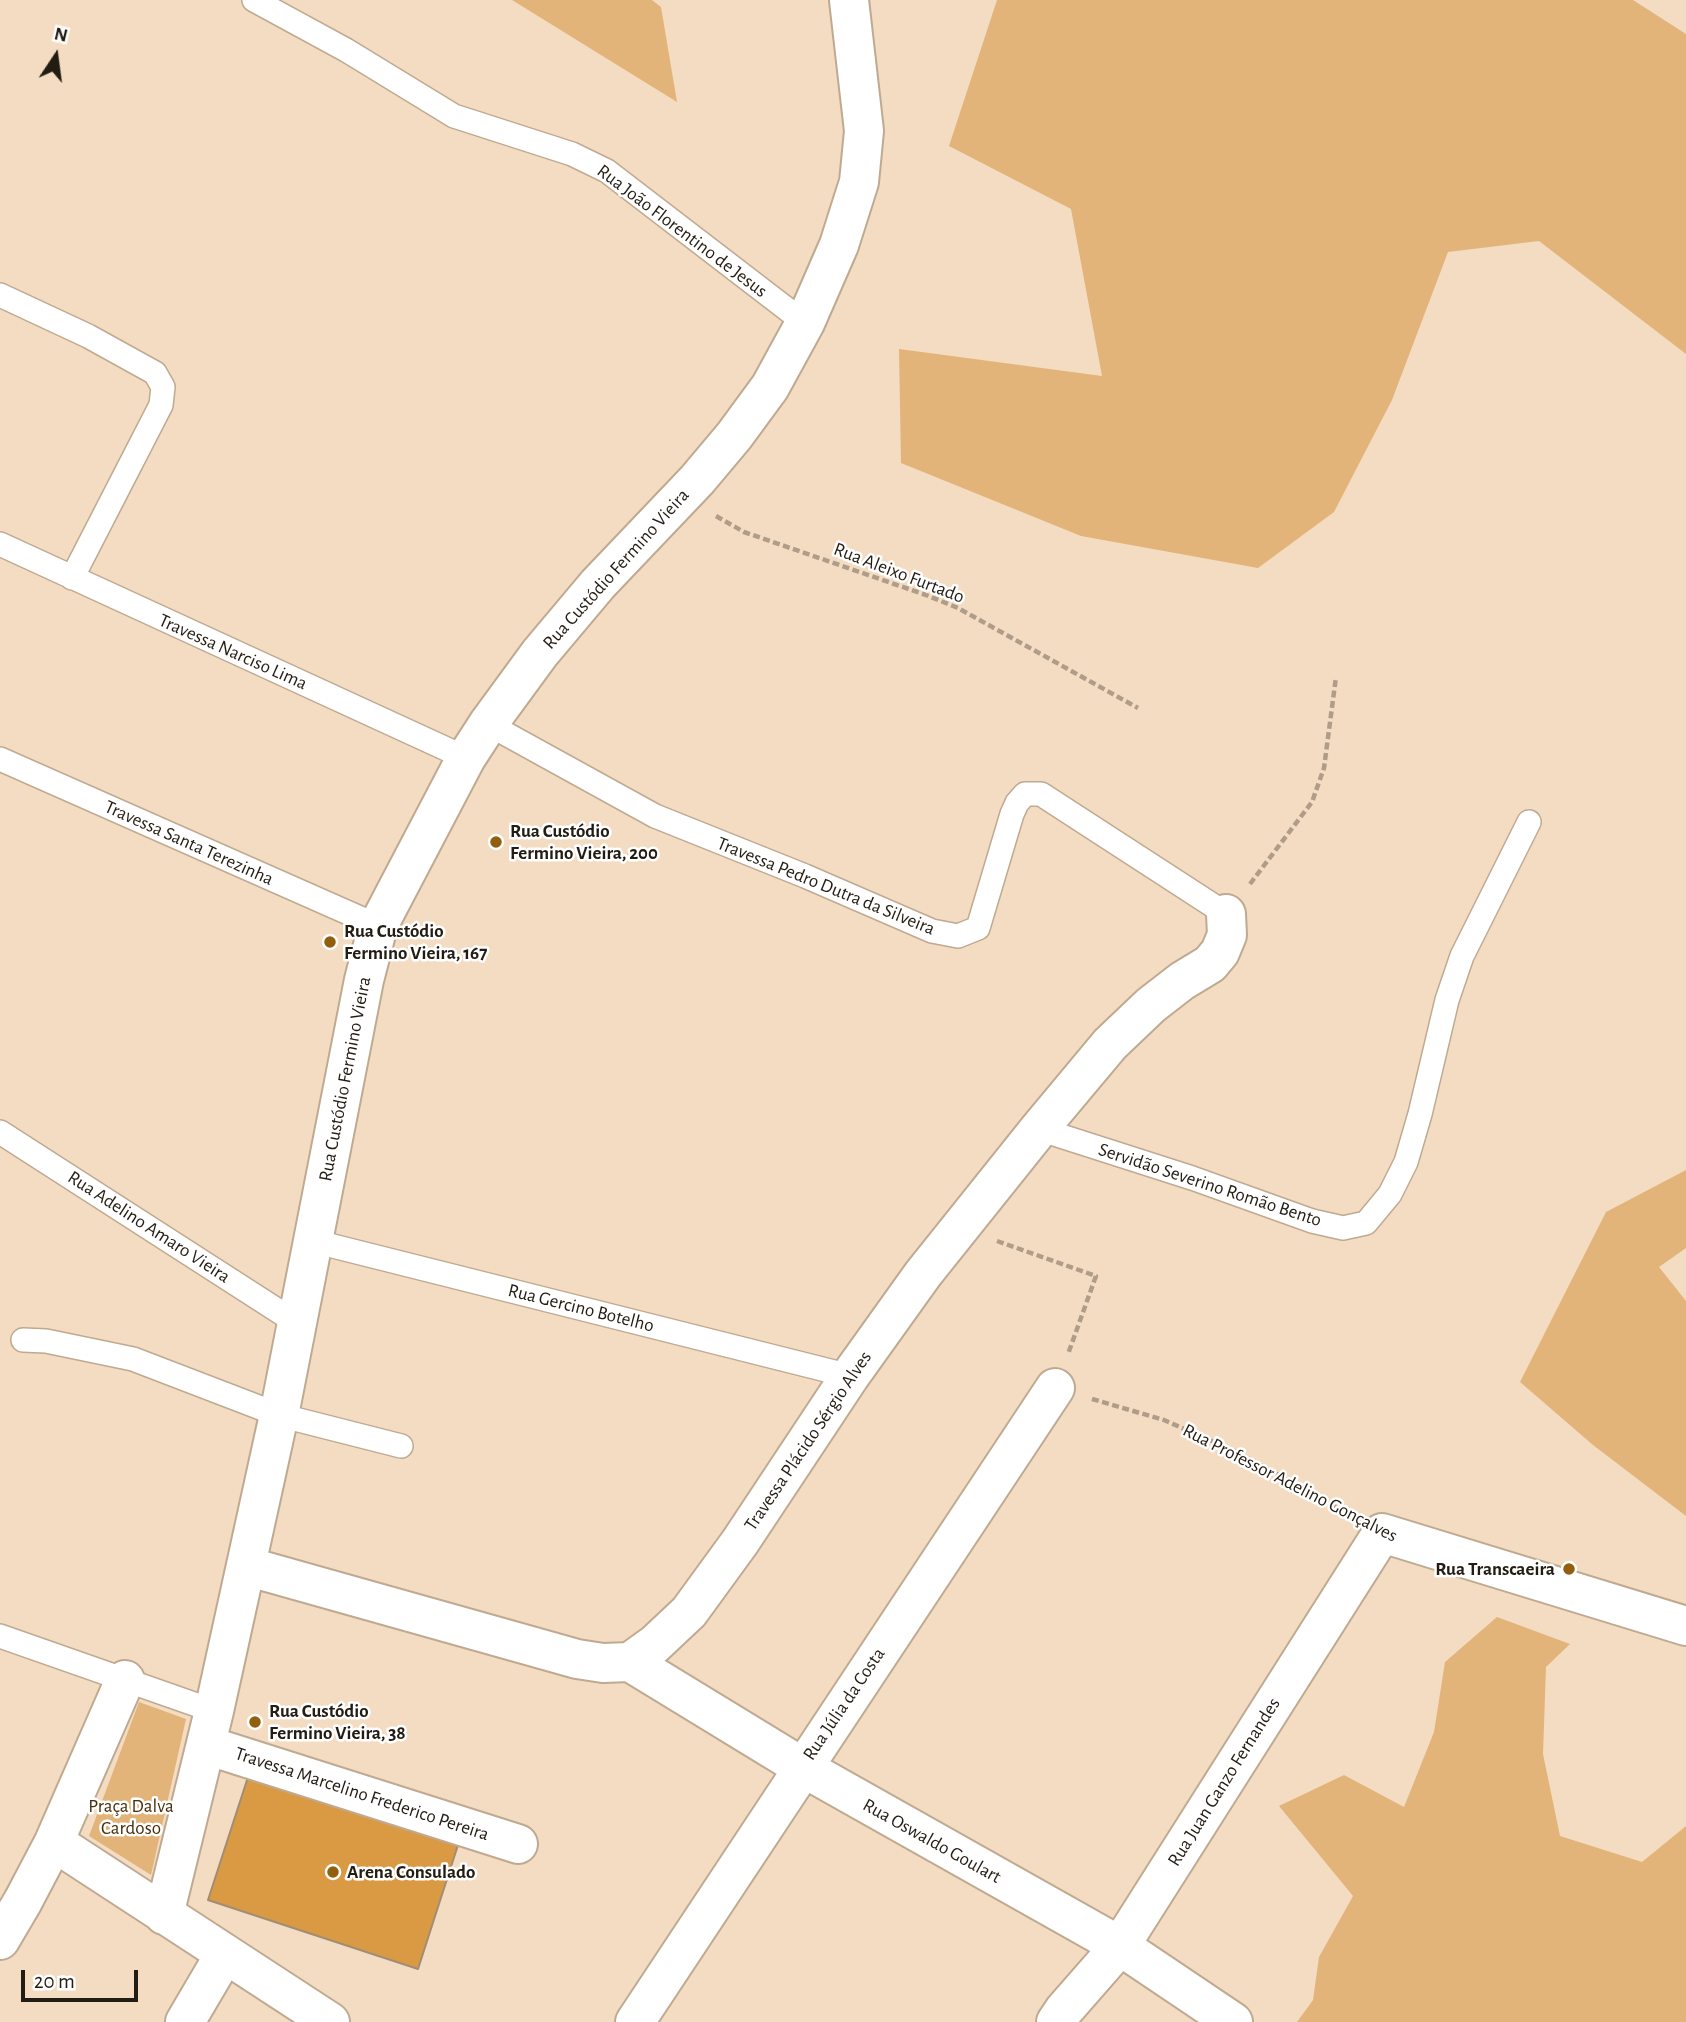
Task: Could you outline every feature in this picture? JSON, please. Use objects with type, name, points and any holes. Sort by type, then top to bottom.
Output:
[{"type":"street","name":"Rua Custódio Fermino Vieira","points":[[164,1915],[210,1728],[279,1415],[365,979],[378,926],[467,758],[488,724],[540,653],[598,584],[734,436],[769,387],[805,323],[839,246],[859,182],[863,131],[849,0]]},
{"type":"street","name":"Travessa Plácido Sérgio Alves","points":[[630,1662],[655,1644],[689,1612],[740,1542],[849,1376],[959,1228],[1039,1129],[1110,1044],[1151,1004],[1210,964],[1220,952],[1227,935],[1226,915]]},
{"type":"street","name":"Rua Júlia da Costa","points":[[635,2022],[1055,1388]]},
{"type":"street","name":"Rua Professor Adelino Gonçalves","points":[[1382,1533],[1686,1626]]},
{"type":"street","name":"Rua Juan Ganzo Fernandes","points":[[1056,2022],[1120,1946],[1382,1533]]},
{"type":"street","points":[[246,1566],[577,1659],[603,1663],[630,1662]]},
{"type":"street","name":"Rua Oswaldo Goulart","points":[[630,1662],[802,1768],[1120,1946],[1233,2022]]},
{"type":"street","points":[[0,1940],[54,1842],[125,1680]]},
{"type":"street","name":"Travessa Marcelino Frederico Pereira","points":[[210,1728],[518,1844]]},
{"type":"street","points":[[54,1842],[330,2022]]},
{"type":"street","points":[[186,2022],[225,1954]]},
{"type":"lane","name":"Rua João Florentino de Jesus","points":[[254,0],[346,50],[454,116],[572,154],[607,171],[805,323]]},
{"type":"lane","points":[[0,295],[88,336],[155,373],[163,387],[161,405],[72,578]]},
{"type":"lane","name":"Travessa Narciso Lima","points":[[0,544],[467,758]]},
{"type":"lane","name":"Travessa Pedro Dutra da Silveira","points":[[488,724],[655,816],[806,876],[932,932],[958,936],[978,928],[1012,814],[1025,794],[1041,794],[1226,915]]},
{"type":"lane","name":"Travessa Santa Terezinha","points":[[0,759],[378,926]]},
{"type":"lane","name":"Servidão Severino Romão Bento","points":[[1039,1129],[1192,1178],[1312,1221],[1343,1228],[1366,1223],[1390,1194],[1406,1162],[1447,1000],[1462,956],[1529,822]]},
{"type":"lane","name":"Rua Adelino Amaro Vieira","points":[[0,1132],[297,1323]]},
{"type":"lane","name":"Rua Gercino Botelho","points":[[313,1241],[849,1376]]},
{"type":"lane","points":[[23,1340],[46,1341],[133,1359],[279,1415],[401,1446]]},
{"type":"lane","points":[[0,1636],[125,1680],[210,1728]]},
{"type":"path","name":"Rua Aleixo Furtado","points":[[683,494],[744,532],[926,594],[958,608],[1138,708]]},
{"type":"path","points":[[1226,915],[1312,802],[1324,768],[1336,677]]},
{"type":"path","points":[[959,1228],[1096,1276],[1055,1388]]},
{"type":"path","name":"Rua Professor Adelino Gonçalves","points":[[1055,1388],[1164,1420],[1239,1453],[1382,1533]]},
{"type":"green space","points":[[512,0],[652,0],[661,7],[677,102]]},
{"type":"green space","points":[[997,0],[1633,0],[1686,34],[1686,354],[1539,241],[1448,252],[1392,400],[1334,512],[1258,568],[1081,536],[901,463],[899,349],[1102,376],[1071,209],[949,146]]},
{"type":"green space","points":[[1686,1170],[1686,1248],[1659,1267],[1686,1301],[1686,1516],[1593,1445],[1520,1382],[1606,1212]]},
{"type":"green space","points":[[1497,1617],[1570,1644],[1546,1667],[1543,1754],[1560,1836],[1642,1862],[1686,1826],[1686,2022],[1297,2022],[1313,2000],[1319,1957],[1353,1896],[1279,1806],[1344,1775],[1404,1807],[1434,1732],[1445,1662]]},
{"type":"green space","name":"Praça Dalva Cardoso","points":[[139,1702],[186,1719],[151,1875],[89,1836]]},
{"type":"building","name":"Arena Consulado","points":[[248,1777],[458,1845],[418,1969],[208,1900]]},
{"type":"place","name":"Rua Custódio Fermino Vieira, 200","points":[[496,842]]},
{"type":"place","name":"Rua Custódio Fermino Vieira, 167","points":[[330,942]]},
{"type":"place","name":"Rua Transcaeira","points":[[1569,1569]]},
{"type":"place","name":"Rua Custódio Fermino Vieira, 38","points":[[255,1722]]},
{"type":"place","name":"Arena Consulado","points":[[333,1872]]}]
